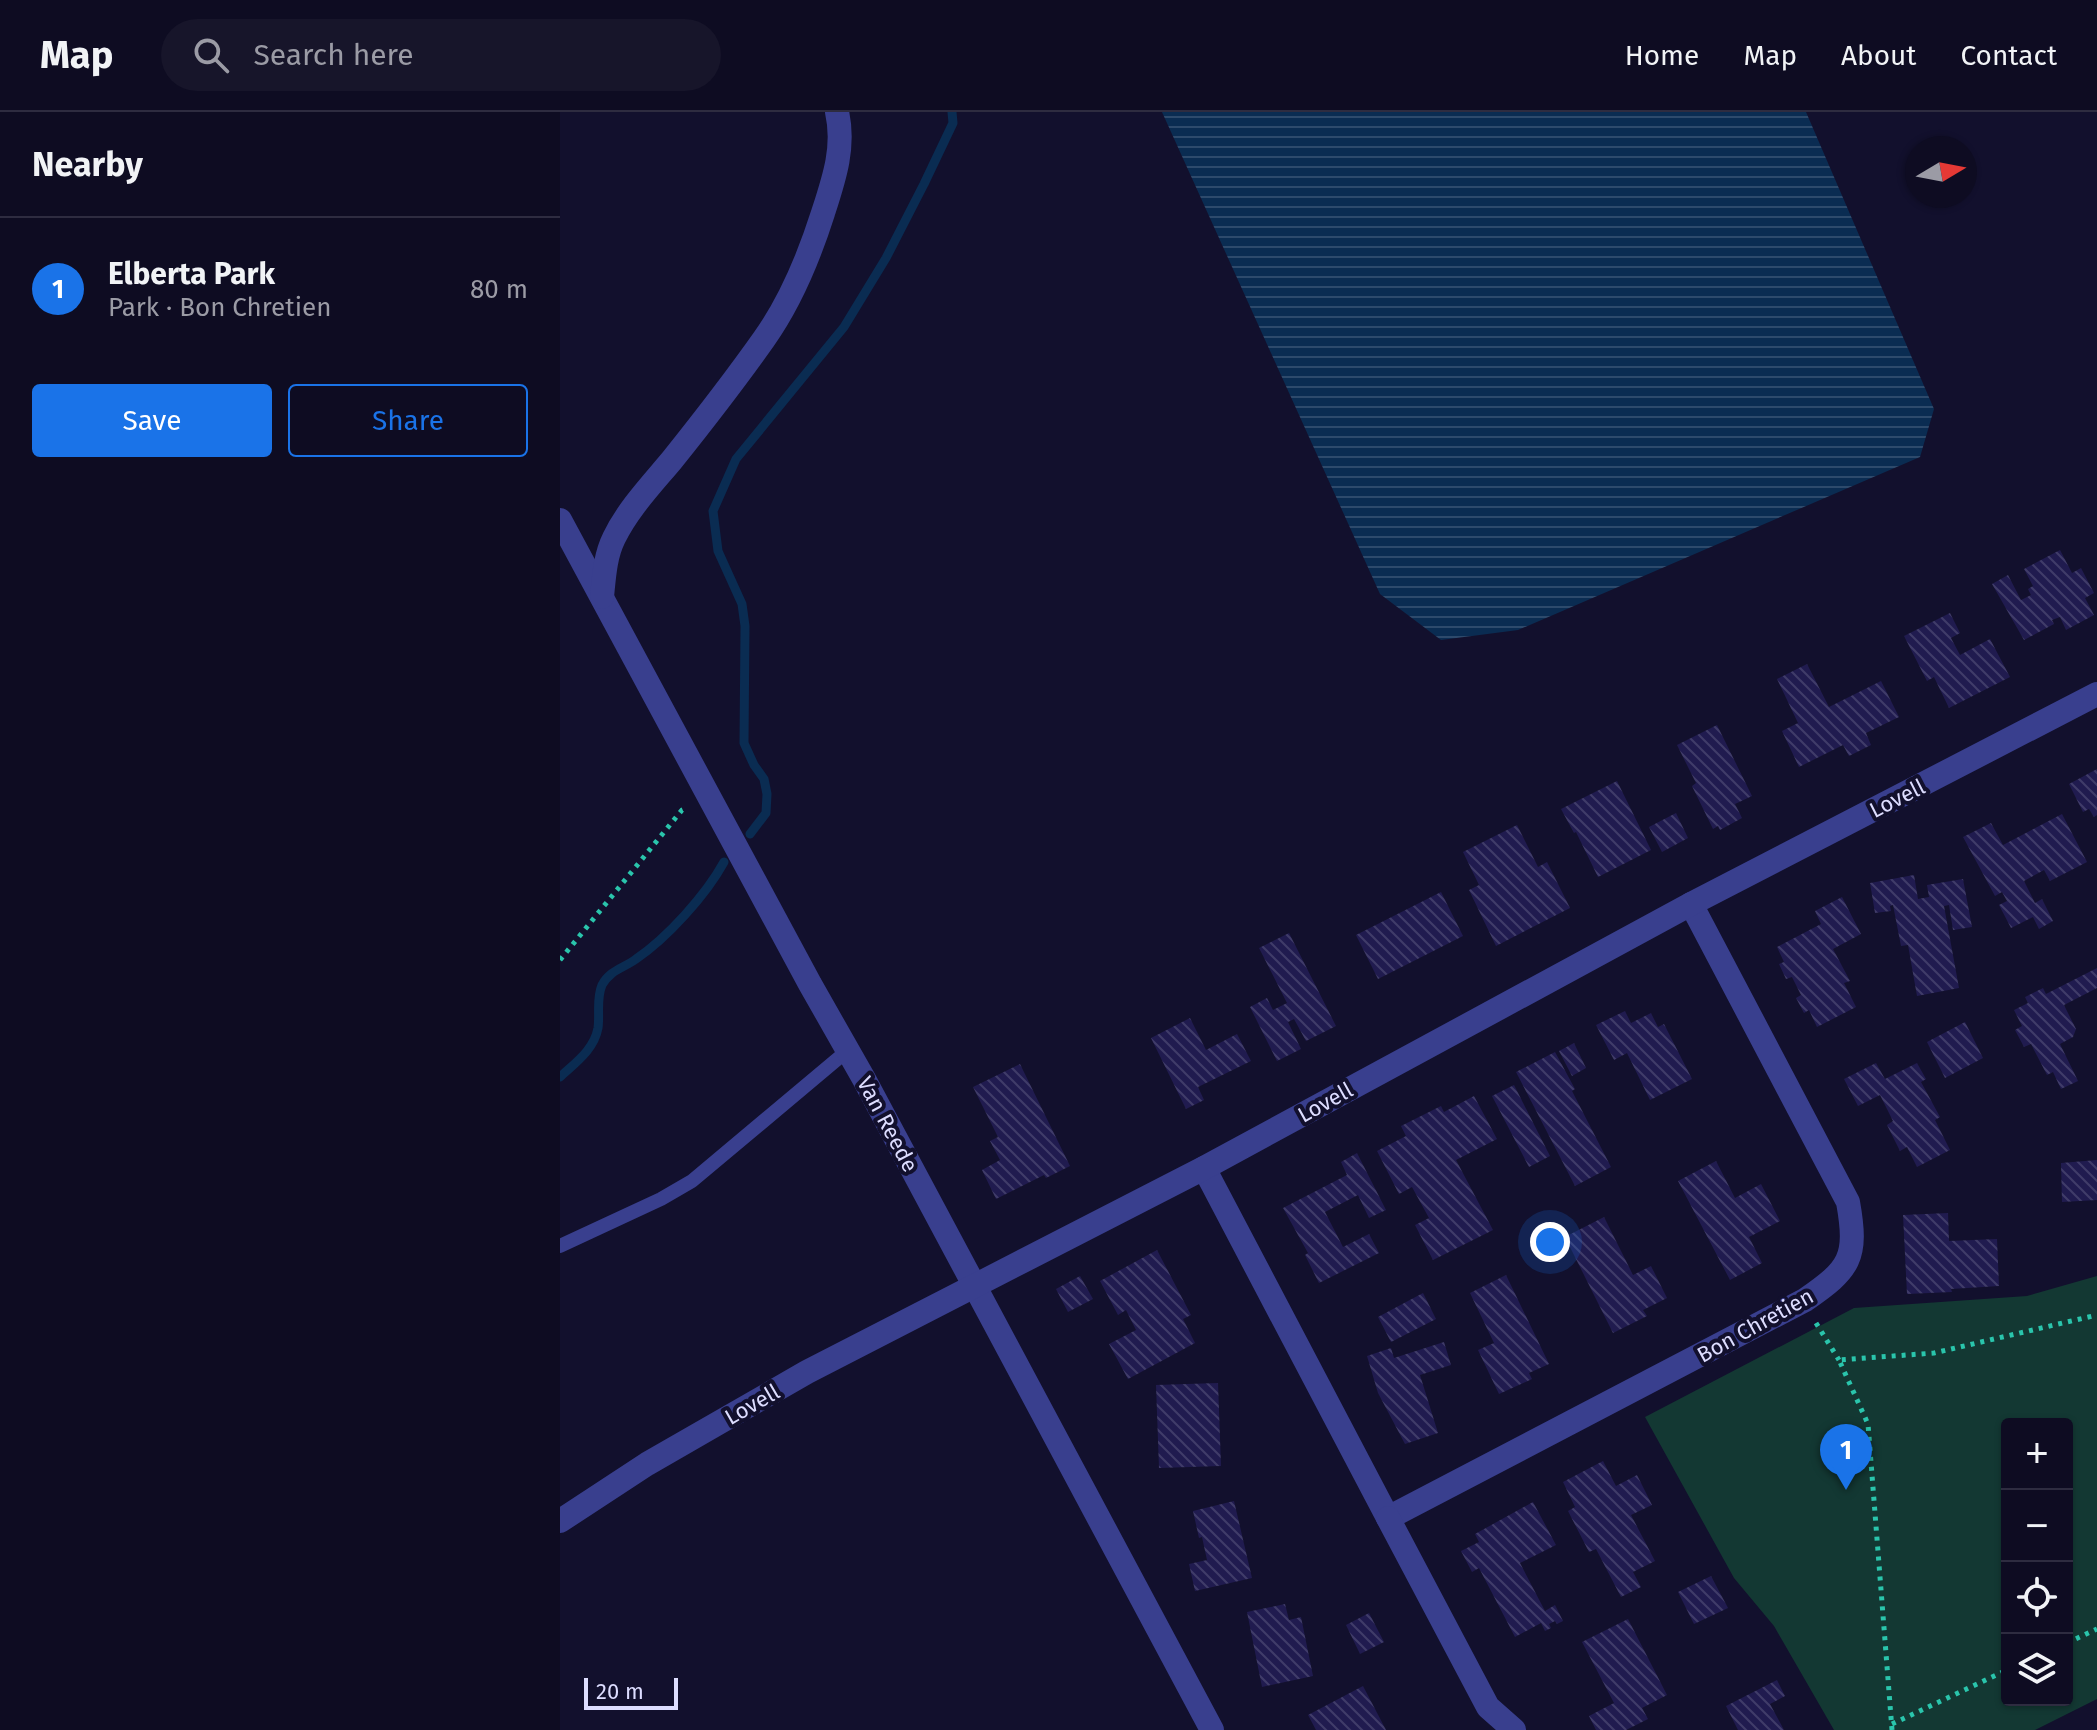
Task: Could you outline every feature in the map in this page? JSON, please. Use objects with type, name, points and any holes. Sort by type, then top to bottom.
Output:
[{"type":"street","points":[[602,597],[608,553],[615,536],[766,336],[796,285],[821,220],[839,160],[840,125],[837,112]]},
{"type":"street","name":"Van Reede","points":[[560,520],[864,1079],[1212,1730]]},
{"type":"street","name":"Lovell","points":[[560,1521],[647,1464],[794,1380],[1204,1168],[1691,904],[2097,694]]},
{"type":"street","name":"Bon Chretien","points":[[1388,1518],[1805,1300],[1840,1273],[1850,1253],[1853,1227],[1848,1202],[1691,904]]},
{"type":"street","points":[[1204,1168],[1488,1707],[1514,1730]]},
{"type":"lane","points":[[560,1246],[661,1199],[692,1181],[847,1051]]},
{"type":"path","points":[[560,960],[682,810],[709,797]]},
{"type":"path","points":[[1839,1360],[1934,1353],[2097,1315]]},
{"type":"path","points":[[1819,1328],[1839,1360],[1868,1424],[1892,1727],[2001,1673]]},
{"type":"path","points":[[2073,1640],[2097,1629]]},
{"type":"green space","points":[[2097,1276],[2097,1699],[2035,1730],[1834,1730],[1774,1626],[1734,1578],[1645,1417],[1854,1308],[2027,1296]]},
{"type":"water","points":[[1162,112],[1806,112],[1934,409],[1920,457],[1518,630],[1441,640],[1380,594]]},
{"type":"building","points":[[2060,550],[2072,573],[2081,568],[2094,593],[2085,598],[2094,615],[2066,630],[2060,617],[2052,620],[2054,624],[2024,640],[1992,584],[2008,575],[2021,600],[2031,595],[2028,589],[2033,586],[2024,569]]},
{"type":"building","points":[[1950,613],[1960,633],[1951,638],[1960,655],[1990,639],[2010,677],[1949,708],[1934,677],[1927,681],[1904,636]]},
{"type":"building","points":[[1807,664],[1829,707],[1881,681],[1899,717],[1866,733],[1871,745],[1849,756],[1843,745],[1799,767],[1782,731],[1798,723],[1777,679]]},
{"type":"building","points":[[1717,725],[1752,796],[1735,804],[1742,818],[1720,830],[1718,826],[1713,829],[1692,786],[1696,783],[1677,745]]},
{"type":"building","points":[[2097,769],[2097,815],[2094,817],[2089,809],[2083,812],[2069,784]]},
{"type":"building","points":[[1617,781],[1651,850],[1598,877],[1561,809]]},
{"type":"building","points":[[1676,813],[1688,838],[1662,852],[1649,827]]},
{"type":"building","points":[[2062,814],[2087,862],[2050,881],[2044,870],[2024,881],[2035,903],[2042,899],[2053,921],[2039,929],[2033,917],[2011,928],[1999,905],[2007,901],[2002,892],[1995,896],[1963,837],[1991,823],[2003,845]]},
{"type":"building","points":[[1517,825],[1538,867],[1547,862],[1570,908],[1496,946],[1469,890],[1479,885],[1463,852]]},
{"type":"building","points":[[1914,875],[1918,899],[1929,897],[1927,885],[1963,879],[1972,927],[1953,930],[1949,905],[1944,906],[1959,988],[1917,996],[1908,945],[1901,946],[1893,905],[1890,906],[1891,911],[1875,913],[1870,883]]},
{"type":"building","points":[[1441,892],[1463,936],[1378,979],[1356,935]]},
{"type":"building","points":[[1842,897],[1861,934],[1833,949],[1850,981],[1844,983],[1856,1007],[1817,1027],[1809,1010],[1804,1013],[1796,998],[1801,995],[1792,977],[1786,979],[1779,964],[1784,962],[1777,947],[1821,924],[1815,911]]},
{"type":"building","points":[[1289,933],[1336,1026],[1306,1041],[1294,1019],[1288,1022],[1301,1049],[1277,1061],[1250,1007],[1267,998],[1273,1010],[1287,1003],[1259,948]]},
{"type":"building","points":[[2097,968],[2097,988],[2064,1005],[2076,1029],[2073,1037],[2060,1044],[2078,1081],[2061,1089],[2053,1072],[2047,1075],[2031,1044],[2024,1047],[2015,1030],[2022,1026],[2014,1010],[2028,1003],[2025,997],[2043,988],[2046,994]]},
{"type":"building","points":[[1625,1011],[1631,1023],[1651,1013],[1658,1027],[1664,1024],[1692,1079],[1650,1100],[1627,1053],[1614,1060],[1596,1025]]},
{"type":"building","points":[[1190,1018],[1206,1050],[1237,1034],[1251,1061],[1198,1087],[1204,1100],[1186,1109],[1151,1038]]},
{"type":"building","points":[[1965,1022],[1983,1058],[1945,1078],[1927,1042]]},
{"type":"building","points":[[1574,1043],[1586,1068],[1572,1076],[1559,1051]]},
{"type":"building","points":[[1555,1052],[1611,1167],[1575,1186],[1516,1072]]},
{"type":"building","points":[[1876,1063],[1885,1079],[1917,1063],[1926,1079],[1921,1082],[1940,1117],[1935,1120],[1950,1150],[1917,1167],[1907,1147],[1900,1151],[1887,1125],[1893,1121],[1880,1095],[1858,1106],[1844,1079]]},
{"type":"building","points":[[1020,1064],[1070,1166],[996,1199],[982,1170],[1000,1160],[990,1141],[998,1137],[973,1087]]},
{"type":"building","points":[[1514,1085],[1550,1156],[1529,1167],[1492,1096]]},
{"type":"building","points":[[1474,1096],[1497,1139],[1456,1160],[1493,1230],[1433,1260],[1415,1225],[1429,1218],[1412,1187],[1399,1194],[1377,1151],[1406,1136],[1401,1126],[1441,1106],[1444,1112]]},
{"type":"building","points":[[1357,1153],[1386,1210],[1369,1218],[1358,1195],[1325,1212],[1343,1247],[1369,1234],[1379,1253],[1319,1283],[1305,1255],[1308,1253],[1283,1208],[1347,1175],[1341,1162]]},
{"type":"building","points":[[2097,1160],[2097,1200],[2062,1202],[2061,1163]]},
{"type":"building","points":[[1716,1161],[1735,1198],[1761,1184],[1780,1221],[1749,1237],[1762,1263],[1730,1280],[1678,1181]]},
{"type":"building","points":[[1948,1213],[1949,1241],[1997,1239],[1999,1286],[1907,1294],[1903,1215]]},
{"type":"building","points":[[1604,1217],[1633,1275],[1651,1266],[1667,1298],[1643,1310],[1647,1316],[1613,1333],[1565,1237]]},
{"type":"building","points":[[1157,1250],[1191,1315],[1183,1319],[1195,1343],[1128,1379],[1109,1344],[1136,1330],[1126,1310],[1118,1315],[1100,1281]]},
{"type":"building","points":[[1506,1275],[1549,1364],[1529,1373],[1532,1379],[1499,1394],[1478,1350],[1494,1343],[1470,1293]]},
{"type":"building","points":[[1080,1276],[1093,1299],[1068,1312],[1056,1289]]},
{"type":"building","points":[[1423,1293],[1436,1319],[1391,1342],[1378,1317]]},
{"type":"building","points":[[1444,1342],[1451,1365],[1420,1375],[1438,1433],[1405,1444],[1378,1393],[1367,1356],[1391,1348],[1394,1358]]},
{"type":"building","points":[[1218,1383],[1221,1466],[1159,1468],[1156,1385]]},
{"type":"building","points":[[1603,1461],[1616,1486],[1637,1475],[1652,1505],[1631,1515],[1655,1561],[1633,1572],[1641,1587],[1621,1597],[1596,1549],[1589,1552],[1568,1511],[1575,1507],[1563,1482]]},
{"type":"building","points":[[1234,1501],[1252,1578],[1195,1591],[1189,1564],[1207,1560],[1193,1511]]},
{"type":"building","points":[[1533,1502],[1556,1545],[1520,1563],[1545,1611],[1555,1605],[1563,1621],[1549,1624],[1551,1628],[1545,1631],[1541,1623],[1515,1637],[1479,1568],[1472,1572],[1461,1551],[1479,1542],[1475,1534]]},
{"type":"building","points":[[1711,1576],[1728,1608],[1694,1624],[1678,1592]]},
{"type":"building","points":[[1285,1604],[1289,1620],[1301,1617],[1313,1676],[1262,1687],[1247,1612]]},
{"type":"building","points":[[1369,1613],[1384,1642],[1360,1654],[1346,1625]]},
{"type":"building","points":[[1628,1619],[1667,1695],[1642,1708],[1648,1719],[1626,1730],[1596,1730],[1589,1716],[1614,1703],[1582,1642]]},
{"type":"building","points":[[1777,1680],[1785,1696],[1770,1704],[1784,1730],[1738,1730],[1726,1706]]},
{"type":"building","points":[[1363,1686],[1386,1730],[1316,1730],[1308,1715]]},
{"type":"waterway","points":[[750,834],[766,813],[767,794],[764,779],[744,743],[745,626],[742,604],[718,551],[713,511],[736,459],[844,327],[886,258],[953,123],[952,112]]},
{"type":"waterway","points":[[560,1077],[583,1056],[596,1036],[599,996],[605,980],[673,928],[707,888],[724,862]]},
{"type":"place","name":"Elberta Park","points":[[1846,1490]]}]
